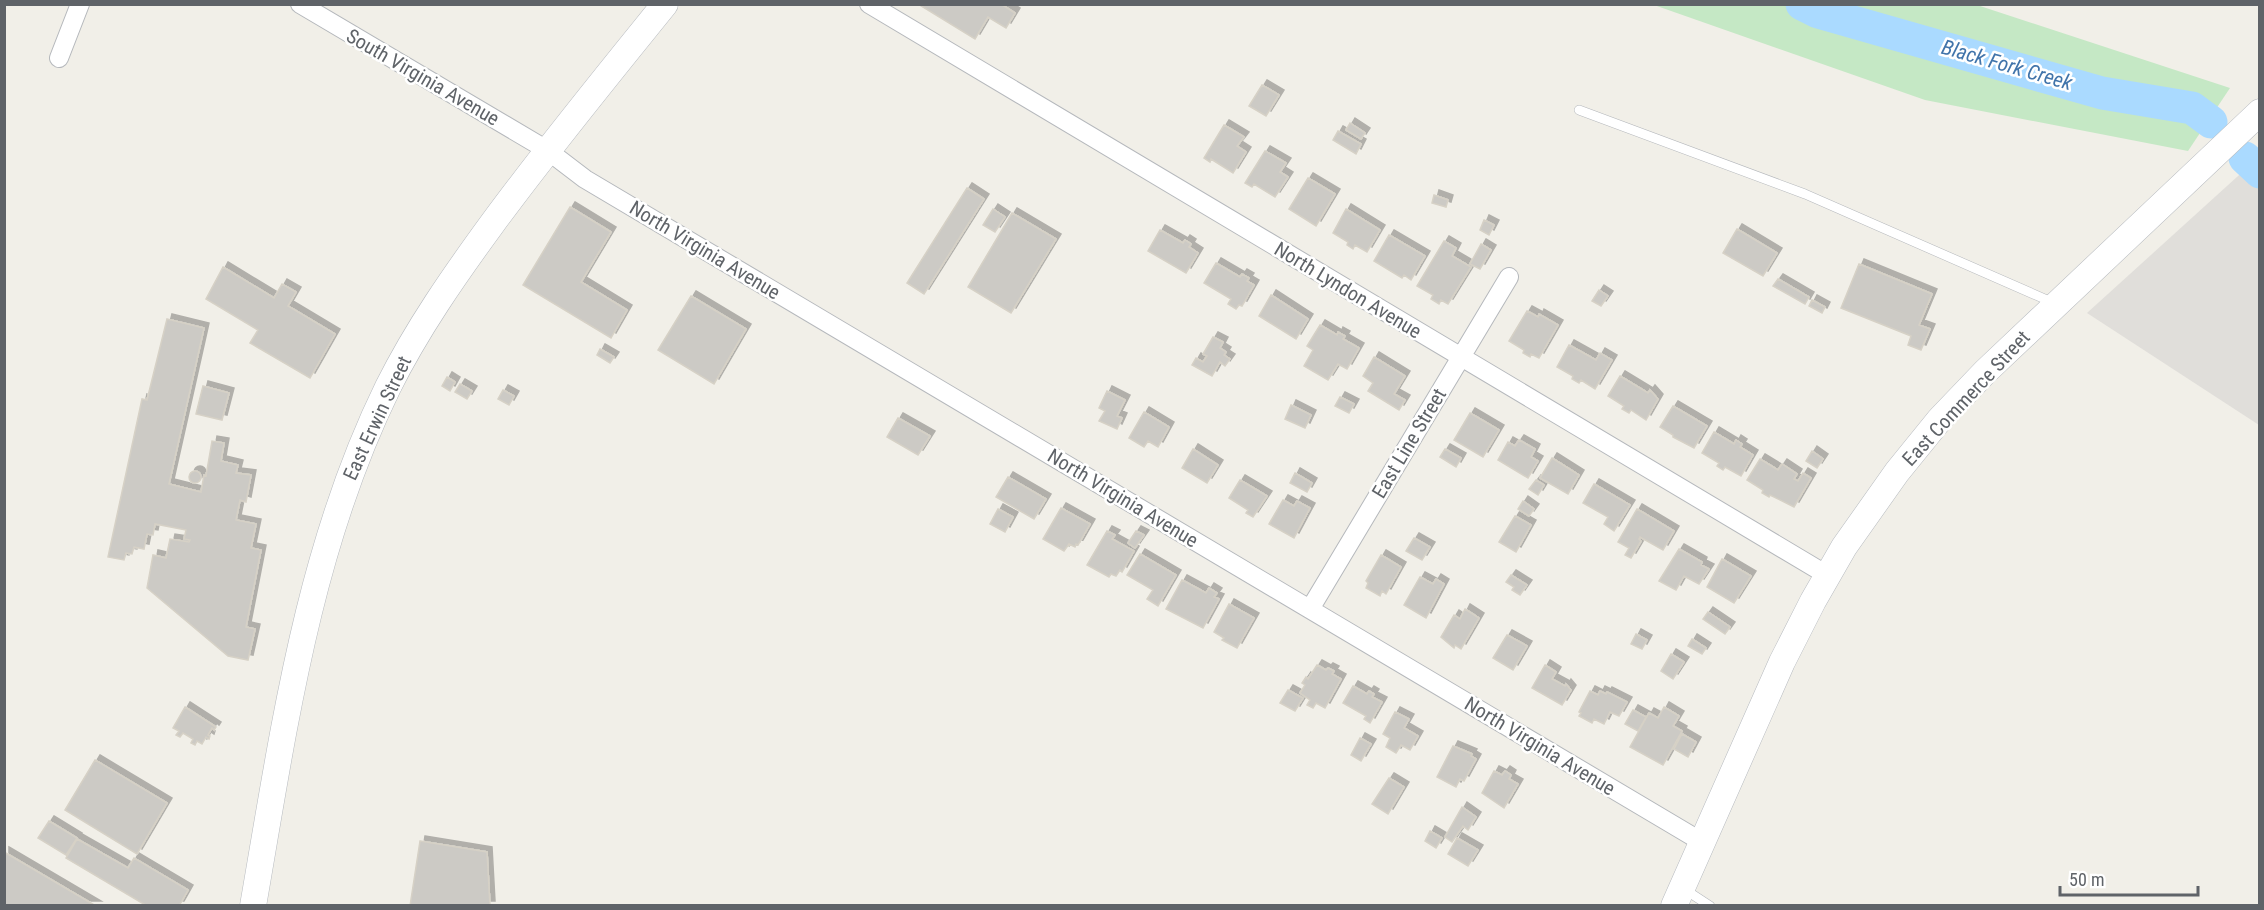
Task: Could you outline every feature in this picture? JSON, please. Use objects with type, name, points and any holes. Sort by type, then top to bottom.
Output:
[{"type":"main road","name":"East Erwin Street","points":[[253,906],[297,656],[320,566],[349,478],[389,386],[412,343],[476,246],[547,150],[664,4]]},
{"type":"main road","name":"East Commerce Street","points":[[1678,897],[1782,662],[1827,575],[1896,472],[1940,419],[2056,303],[2259,112]]},
{"type":"street","points":[[59,58],[80,4]]},
{"type":"street","name":"South Virginia Avenue","points":[[300,4],[547,150]]},
{"type":"street","name":"North Lyndon Avenue","points":[[869,4],[1827,575]]},
{"type":"street","name":"North Virginia Avenue","points":[[547,150],[585,179],[1702,842]]},
{"type":"street","name":"East Line Street","points":[[1310,609],[1509,277]]},
{"type":"lane","points":[[1579,110],[1806,194],[2056,303]]},
{"type":"lane","points":[[1678,897],[1710,906]]},
{"type":"shaded area","points":[[2259,157],[2259,425],[2087,313]]},
{"type":"green space","points":[[1654,5],[1977,5],[2230,88],[2188,151],[1925,100]]},
{"type":"building","points":[[918,4],[1001,4],[1015,13],[1006,28],[988,17],[975,39]]},
{"type":"building","points":[[1262,85],[1279,95],[1266,116],[1249,106]]},
{"type":"building","points":[[1350,123],[1365,133],[1361,139],[1346,130]]},
{"type":"building","points":[[1224,125],[1244,137],[1237,146],[1246,152],[1233,173],[1211,159],[1210,162],[1204,158]]},
{"type":"building","points":[[1338,131],[1361,144],[1356,154],[1333,140]]},
{"type":"building","points":[[1265,151],[1286,163],[1280,172],[1288,177],[1275,197],[1254,184],[1252,187],[1245,183]]},
{"type":"building","points":[[1308,178],[1335,194],[1316,226],[1289,209]]},
{"type":"building","points":[[967,188],[984,199],[924,294],[907,283]]},
{"type":"building","points":[[1434,195],[1448,200],[1446,207],[1432,203]]},
{"type":"building","points":[[570,207],[611,232],[581,282],[627,310],[611,338],[523,285]]},
{"type":"building","points":[[993,209],[1005,217],[995,232],[983,225]]},
{"type":"building","points":[[1346,209],[1380,230],[1367,252],[1355,245],[1353,249],[1347,245],[1348,242],[1333,233]]},
{"type":"building","points":[[1012,213],[1056,239],[1011,313],[968,287]]},
{"type":"building","points":[[1484,220],[1494,225],[1489,235],[1480,230]]},
{"type":"building","points":[[1737,229],[1777,253],[1763,276],[1723,253]]},
{"type":"building","points":[[1160,230],[1183,243],[1185,240],[1191,244],[1189,247],[1198,253],[1186,273],[1148,251]]},
{"type":"building","points":[[1389,235],[1425,256],[1411,280],[1404,275],[1402,278],[1374,261]]},
{"type":"building","points":[[1444,241],[1456,248],[1452,256],[1471,267],[1448,304],[1441,300],[1439,304],[1431,299],[1433,295],[1417,286]]},
{"type":"building","points":[[1481,244],[1491,250],[1480,269],[1470,264]]},
{"type":"building","points":[[1216,263],[1240,277],[1242,274],[1249,278],[1247,281],[1254,285],[1242,306],[1239,305],[1236,309],[1228,304],[1231,299],[1204,283]]},
{"type":"building","points":[[1859,264],[1932,294],[1919,325],[1930,329],[1921,350],[1908,345],[1911,336],[1841,308]]},
{"type":"building","points":[[223,267],[274,298],[282,284],[296,292],[288,306],[335,334],[310,378],[250,343],[258,330],[206,299]]},
{"type":"building","points":[[1778,279],[1809,297],[1805,304],[1773,286]]},
{"type":"building","points":[[1599,290],[1608,296],[1601,306],[1592,301]]},
{"type":"building","points":[[1271,295],[1308,319],[1296,339],[1259,316]]},
{"type":"building","points":[[691,296],[746,329],[714,384],[658,350]]},
{"type":"building","points":[[1812,300],[1825,307],[1822,313],[1809,306]]},
{"type":"building","points":[[1527,311],[1538,317],[1539,314],[1558,325],[1539,358],[1531,354],[1530,357],[1523,353],[1524,350],[1509,341]]},
{"type":"building","points":[[167,319],[204,328],[169,484],[201,492],[212,441],[224,443],[221,461],[238,465],[236,473],[251,475],[246,502],[240,500],[236,520],[256,524],[251,548],[261,550],[246,627],[255,629],[248,660],[228,656],[147,588],[153,555],[166,558],[170,539],[189,542],[190,540],[184,539],[186,530],[155,524],[153,535],[147,534],[144,549],[134,547],[132,554],[126,553],[124,560],[108,557],[142,399],[147,400]]},
{"type":"building","points":[[1320,325],[1337,335],[1338,332],[1345,336],[1343,339],[1359,348],[1347,369],[1338,364],[1328,380],[1304,366],[1313,350],[1307,346]]},
{"type":"building","points":[[1213,337],[1223,342],[1220,348],[1230,359],[1225,366],[1220,362],[1212,376],[1192,365],[1196,358],[1203,362],[1207,356],[1203,354]]},
{"type":"building","points":[[1569,345],[1596,360],[1600,353],[1612,360],[1595,389],[1581,380],[1579,383],[1572,379],[1573,376],[1557,367]]},
{"type":"building","points":[[600,349],[614,357],[610,363],[597,355]]},
{"type":"building","points":[[1374,357],[1405,376],[1394,394],[1405,400],[1399,410],[1368,391],[1373,383],[1363,376]]},
{"type":"building","points":[[1620,376],[1648,393],[1650,390],[1658,399],[1646,420],[1631,410],[1629,413],[1622,409],[1624,406],[1608,396]]},
{"type":"building","points":[[447,377],[455,382],[450,391],[442,386]]},
{"type":"building","points":[[460,384],[472,391],[467,399],[455,392]]},
{"type":"building","points":[[203,386],[229,393],[222,420],[196,414]]},
{"type":"building","points":[[503,390],[514,396],[509,405],[498,399]]},
{"type":"building","points":[[1107,391],[1125,400],[1117,416],[1122,418],[1117,429],[1099,421],[1105,411],[1099,408]]},
{"type":"building","points":[[1340,397],[1354,404],[1349,413],[1335,406]]},
{"type":"building","points":[[1291,405],[1311,415],[1305,428],[1285,419]]},
{"type":"building","points":[[1673,406],[1707,426],[1694,448],[1660,427]]},
{"type":"building","points":[[1144,412],[1169,427],[1158,447],[1148,441],[1144,447],[1129,438]]},
{"type":"building","points":[[1470,413],[1499,430],[1483,457],[1454,440]]},
{"type":"building","points":[[898,418],[930,436],[918,455],[887,437]]},
{"type":"building","points":[[1714,432],[1734,444],[1736,440],[1742,444],[1740,447],[1753,455],[1741,476],[1725,467],[1723,470],[1717,466],[1719,463],[1702,453]]},
{"type":"building","points":[[1519,440],[1535,449],[1531,457],[1538,461],[1528,478],[1498,460],[1508,442],[1515,446]]},
{"type":"building","points":[[1193,449],[1218,465],[1207,483],[1182,468]]},
{"type":"building","points":[[1445,449],[1461,458],[1456,467],[1440,457]]},
{"type":"building","points":[[1812,451],[1823,459],[1817,468],[1806,461]]},
{"type":"building","points":[[1552,458],[1579,475],[1568,494],[1540,478]]},
{"type":"building","points":[[1760,459],[1778,470],[1782,464],[1797,474],[1794,479],[1798,481],[1803,473],[1811,478],[1794,507],[1762,493],[1763,490],[1747,480]]},
{"type":"building","points":[[197,471],[201,477],[197,483],[193,483],[189,475]]},
{"type":"building","points":[[1295,473],[1312,483],[1307,492],[1290,483]]},
{"type":"building","points":[[1008,477],[1046,499],[1034,519],[996,497]]},
{"type":"building","points":[[1240,480],[1267,496],[1253,517],[1246,513],[1248,510],[1229,498]]},
{"type":"building","points":[[1536,480],[1544,485],[1538,495],[1529,489]]},
{"type":"building","points":[[1594,484],[1630,505],[1614,531],[1604,524],[1608,517],[1583,503]]},
{"type":"building","points":[[1283,500],[1294,506],[1297,501],[1310,508],[1294,538],[1269,524]]},
{"type":"building","points":[[1523,501],[1534,509],[1529,516],[1518,509]]},
{"type":"building","points":[[1061,508],[1090,524],[1078,545],[1076,544],[1075,547],[1069,544],[1064,551],[1043,539]]},
{"type":"building","points":[[998,509],[1013,517],[1005,532],[990,524]]},
{"type":"building","points":[[1637,509],[1674,531],[1663,550],[1640,537],[1641,541],[1631,558],[1625,555],[1629,548],[1618,542]]},
{"type":"building","points":[[1515,516],[1531,525],[1516,552],[1499,542]]},
{"type":"building","points":[[1107,531],[1115,535],[1112,539],[1134,551],[1122,572],[1120,570],[1116,576],[1111,574],[1109,577],[1087,565]]},
{"type":"building","points":[[1136,531],[1144,535],[1135,548],[1128,543]]},
{"type":"building","points":[[1414,538],[1430,547],[1422,560],[1406,551]]},
{"type":"building","points":[[1679,549],[1702,562],[1701,565],[1709,569],[1699,584],[1684,576],[1676,590],[1659,581]]},
{"type":"building","points":[[1140,554],[1176,575],[1158,606],[1147,599],[1153,590],[1127,575]]},
{"type":"building","points":[[1381,555],[1401,567],[1386,594],[1382,591],[1380,596],[1366,588],[1368,583],[1366,581]]},
{"type":"building","points":[[1722,559],[1751,576],[1734,603],[1707,587]]},
{"type":"building","points":[[1511,575],[1527,585],[1520,595],[1506,582]]},
{"type":"building","points":[[1420,577],[1433,584],[1436,579],[1444,584],[1426,618],[1404,605]]},
{"type":"building","points":[[1182,580],[1206,593],[1209,588],[1217,593],[1214,597],[1219,599],[1203,628],[1166,609]]},
{"type":"building","points":[[1229,604],[1254,618],[1237,648],[1222,640],[1224,638],[1214,632]]},
{"type":"building","points":[[1465,609],[1479,618],[1461,649],[1455,645],[1454,648],[1441,637],[1454,615],[1460,619]]},
{"type":"building","points":[[1708,612],[1730,627],[1725,634],[1703,619]]},
{"type":"building","points":[[1636,634],[1647,640],[1642,649],[1631,644]]},
{"type":"building","points":[[1507,635],[1527,646],[1513,670],[1493,658]]},
{"type":"building","points":[[1692,639],[1706,648],[1702,654],[1688,646]]},
{"type":"building","points":[[1671,654],[1684,662],[1673,679],[1661,671]]},
{"type":"building","points":[[1317,665],[1334,671],[1332,674],[1341,679],[1325,708],[1316,703],[1313,708],[1307,705],[1310,700],[1300,693],[1305,685],[1302,683],[1306,677],[1308,679]]},
{"type":"building","points":[[1545,665],[1556,672],[1552,679],[1565,686],[1566,684],[1571,690],[1562,705],[1532,688]]},
{"type":"building","points":[[1353,686],[1367,694],[1369,691],[1374,694],[1372,697],[1382,702],[1370,723],[1364,719],[1366,716],[1343,703]]},
{"type":"building","points":[[1288,690],[1303,698],[1295,711],[1280,703]]},
{"type":"building","points":[[1590,691],[1598,695],[1600,691],[1606,694],[1607,692],[1627,702],[1619,716],[1610,712],[1604,724],[1594,719],[1592,723],[1579,716]]},
{"type":"building","points":[[185,707],[216,727],[214,730],[212,728],[208,735],[209,739],[206,737],[202,744],[197,741],[195,745],[191,743],[193,739],[183,733],[180,737],[176,735],[179,731],[173,728]]},
{"type":"building","points":[[1664,707],[1679,716],[1673,726],[1682,731],[1663,765],[1630,747],[1649,713],[1658,718]]},
{"type":"building","points":[[1633,710],[1646,717],[1638,731],[1625,724]]},
{"type":"building","points":[[1395,712],[1409,719],[1404,728],[1418,736],[1410,750],[1401,745],[1396,753],[1386,747],[1390,738],[1383,734]]},
{"type":"building","points":[[1682,734],[1696,742],[1688,757],[1674,749]]},
{"type":"building","points":[[1360,738],[1371,744],[1361,761],[1351,755]]},
{"type":"building","points":[[1453,746],[1472,754],[1471,756],[1476,759],[1464,781],[1460,779],[1456,787],[1437,777]]},
{"type":"building","points":[[95,760],[167,803],[137,854],[65,810]]},
{"type":"building","points":[[1494,771],[1502,775],[1505,771],[1511,775],[1509,779],[1518,784],[1504,808],[1482,793]]},
{"type":"building","points":[[1389,778],[1404,787],[1388,814],[1372,804]]},
{"type":"building","points":[[1462,807],[1476,817],[1468,830],[1463,826],[1452,842],[1445,837]]},
{"type":"building","points":[[49,821],[77,838],[66,855],[38,838]]},
{"type":"building","points":[[1430,831],[1442,838],[1436,848],[1425,841]]},
{"type":"building","points":[[1457,838],[1478,850],[1468,866],[1448,854]]},
{"type":"building","points":[[77,839],[128,868],[134,858],[188,890],[179,906],[147,906],[66,858]]},
{"type":"building","points":[[420,841],[487,852],[490,906],[410,906]]},
{"type":"building","points":[[4,852],[96,906],[4,906]]},
{"type":"waterway","name":"Black Fork Creek","points":[[1802,4],[1818,12],[2102,93],[2192,108],[2211,122]]},
{"type":"waterway","name":"Black Fork Creek","points":[[2245,158],[2260,172]]}]
